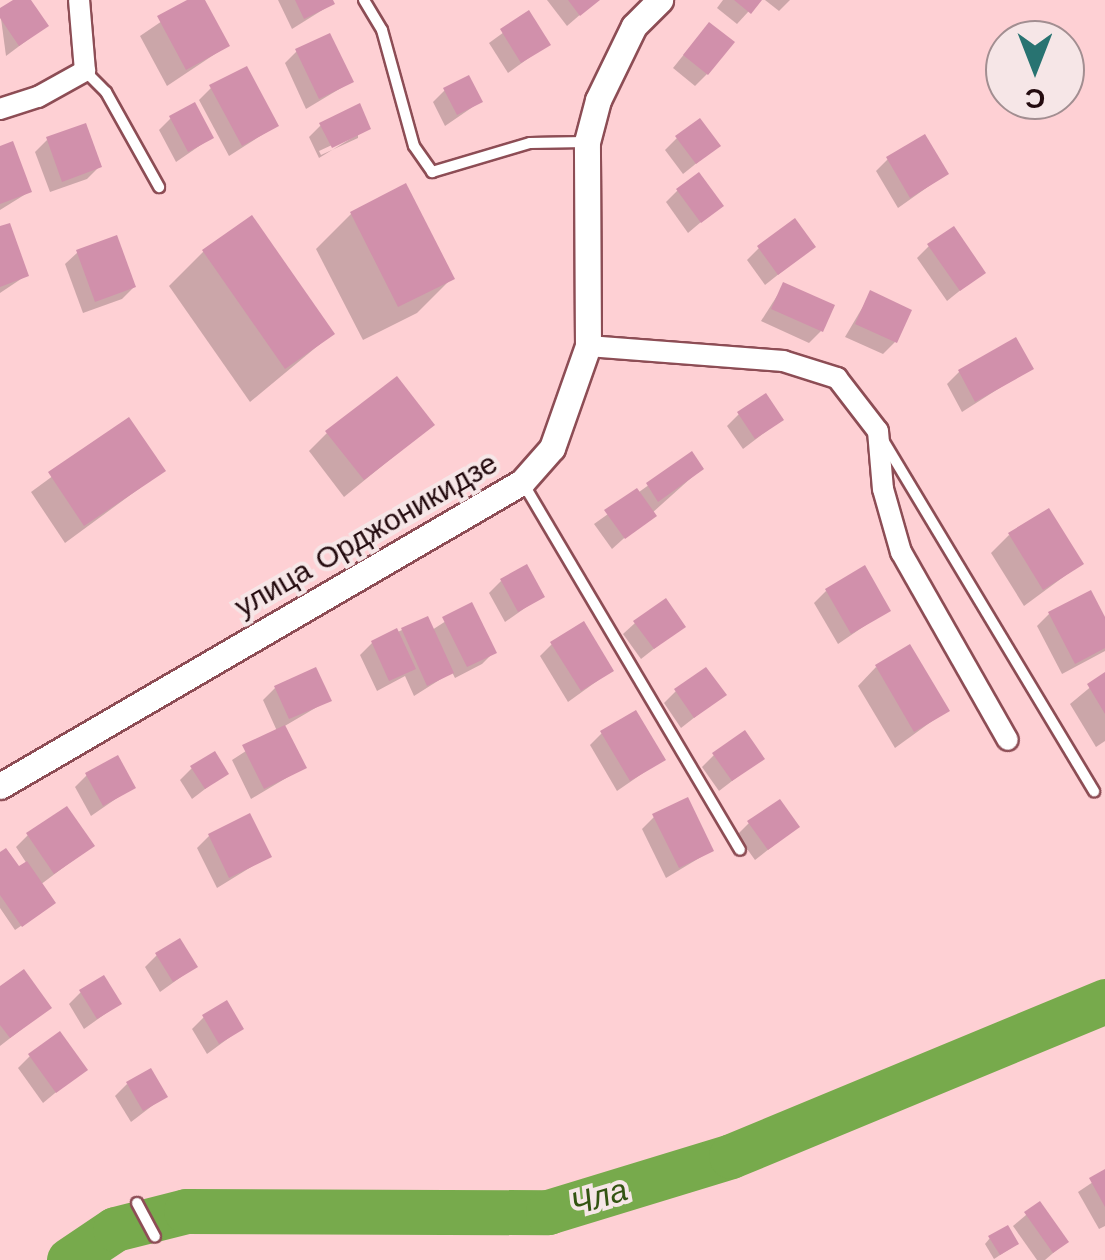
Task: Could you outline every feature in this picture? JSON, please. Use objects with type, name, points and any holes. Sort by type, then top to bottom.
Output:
[{"type":"street","points":[[0,109],[38,98],[85,71],[79,0]]},
{"type":"street","name":"улица Орджоникидзе","points":[[0,786],[522,482],[552,448],[588,346],[587,142],[598,100],[634,26],[660,0]]},
{"type":"street","points":[[588,346],[783,361],[837,378],[878,430],[883,489],[901,552],[1008,740]]},
{"type":"lane","points":[[364,0],[382,30],[414,146],[432,172],[530,144],[587,142]]},
{"type":"lane","points":[[85,71],[106,92],[159,187]]},
{"type":"lane","points":[[878,430],[1094,790]]},
{"type":"lane","points":[[522,482],[740,850]]},
{"type":"lane","points":[[137,1203],[156,1237]]},
{"type":"building","points":[[13,0],[31,0],[49,26],[19,46],[0,18],[0,8]]},
{"type":"building","points":[[187,0],[205,0],[230,46],[186,70],[157,16]]},
{"type":"building","points":[[295,0],[333,0],[335,4],[304,19]]},
{"type":"building","points":[[568,0],[600,0],[580,16]]},
{"type":"building","points":[[734,0],[762,0],[751,14]]},
{"type":"building","points":[[529,10],[551,45],[521,63],[500,29]]},
{"type":"building","points":[[709,22],[735,42],[708,75],[683,55]]},
{"type":"building","points":[[330,33],[354,82],[319,99],[295,49]]},
{"type":"building","points":[[247,66],[279,126],[242,146],[209,85]]},
{"type":"building","points":[[469,75],[483,102],[457,115],[443,88]]},
{"type":"building","points":[[195,102],[214,138],[188,152],[169,116]]},
{"type":"building","points":[[360,103],[371,129],[332,148],[319,123]]},
{"type":"building","points":[[700,118],[721,146],[696,164],[675,136]]},
{"type":"building","points":[[86,123],[102,167],[62,182],[46,137]]},
{"type":"building","points":[[925,134],[949,174],[910,198],[886,157]]},
{"type":"building","points":[[13,141],[32,192],[0,204],[0,146]]},
{"type":"building","points":[[699,172],[724,206],[701,223],[676,189]]},
{"type":"building","points":[[406,183],[455,279],[398,307],[350,212]]},
{"type":"building","points":[[252,215],[335,334],[285,369],[202,250]]},
{"type":"building","points":[[795,218],[816,247],[778,275],[757,246]]},
{"type":"building","points":[[10,223],[29,276],[0,287],[0,226]]},
{"type":"building","points":[[954,226],[986,273],[960,291],[927,244]]},
{"type":"building","points":[[117,235],[136,287],[95,302],[76,250]]},
{"type":"building","points":[[783,282],[835,305],[823,332],[771,309]]},
{"type":"building","points":[[870,290],[912,310],[897,343],[855,324]]},
{"type":"building","points":[[1016,337],[1034,369],[975,402],[958,370]]},
{"type":"building","points":[[397,376],[435,425],[364,480],[325,431]]},
{"type":"building","points":[[766,393],[784,420],[755,439],[737,412]]},
{"type":"building","points":[[129,417],[166,471],[84,526],[48,472]]},
{"type":"building","points":[[692,451],[704,469],[658,502],[646,483]]},
{"type":"building","points":[[637,488],[657,516],[625,539],[604,510]]},
{"type":"building","points":[[1049,508],[1084,564],[1043,590],[1008,533]]},
{"type":"building","points":[[527,564],[545,597],[518,612],[500,579]]},
{"type":"building","points":[[865,565],[891,611],[851,634],[825,589]]},
{"type":"building","points":[[1091,590],[1105,617],[1105,648],[1075,664],[1048,612]]},
{"type":"building","points":[[666,598],[686,627],[654,649],[633,621]]},
{"type":"building","points":[[472,602],[497,653],[467,667],[442,617]]},
{"type":"building","points":[[428,616],[454,673],[427,686],[401,628]]},
{"type":"building","points":[[584,621],[614,671],[581,691],[550,642]]},
{"type":"building","points":[[397,628],[416,669],[389,681],[371,641]]},
{"type":"building","points":[[910,644],[950,711],[914,732],[875,665]]},
{"type":"building","points":[[316,667],[332,701],[289,719],[274,686]]},
{"type":"building","points":[[706,667],[727,695],[694,718],[674,689]]},
{"type":"building","points":[[1105,672],[1105,714],[1087,684]]},
{"type":"building","points":[[636,710],[666,760],[630,781],[600,731]]},
{"type":"building","points":[[285,725],[307,768],[264,789],[242,745]]},
{"type":"building","points":[[745,730],[765,759],[732,781],[712,753]]},
{"type":"building","points":[[215,751],[229,774],[205,789],[190,766]]},
{"type":"building","points":[[118,755],[136,788],[103,806],[85,773]]},
{"type":"building","points":[[688,797],[714,851],[679,868],[652,814]]},
{"type":"building","points":[[780,799],[800,827],[768,850],[747,821]]},
{"type":"building","points":[[67,806],[95,846],[54,874],[26,833]]},
{"type":"building","points":[[250,813],[272,857],[229,878],[208,834]]},
{"type":"building","points":[[6,848],[19,866],[27,861],[56,903],[22,927],[0,895],[0,852]]},
{"type":"building","points":[[180,938],[198,967],[173,982],[155,953]]},
{"type":"building","points":[[24,969],[52,1008],[10,1038],[0,1025],[0,986]]},
{"type":"building","points":[[104,975],[122,1004],[97,1019],[79,990]]},
{"type":"building","points":[[227,1000],[244,1029],[219,1044],[202,1015]]},
{"type":"building","points":[[60,1031],[88,1070],[56,1093],[28,1054]]},
{"type":"building","points":[[151,1068],[168,1097],[143,1111],[126,1082]]},
{"type":"building","points":[[1105,1169],[1105,1207],[1089,1178]]},
{"type":"building","points":[[1040,1201],[1069,1242],[1053,1253],[1024,1212]]},
{"type":"building","points":[[1008,1225],[1019,1244],[1000,1255],[988,1236]]},
{"type":"waterway","name":"Чла","points":[[69,1260],[115,1229],[186,1211],[548,1212],[731,1156],[1105,1001]]}]
